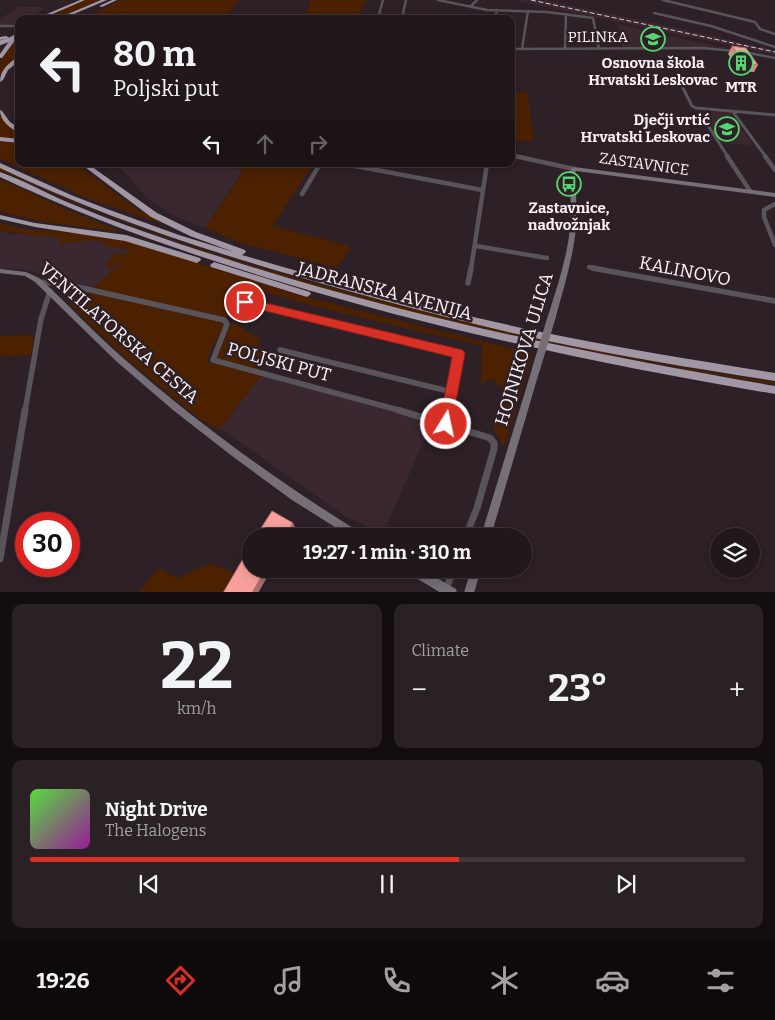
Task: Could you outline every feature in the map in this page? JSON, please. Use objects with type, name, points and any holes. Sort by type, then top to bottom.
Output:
[{"type":"highway","points":[[47,15],[83,0]]},
{"type":"highway","points":[[68,15],[105,0]]},
{"type":"highway","points":[[74,15],[111,0]]},
{"type":"highway","points":[[84,15],[115,0]]},
{"type":"highway","points":[[2,40],[15,34]]},
{"type":"highway","points":[[2,40],[15,34]]},
{"type":"highway","points":[[0,57],[15,36]]},
{"type":"highway","points":[[0,80],[6,70],[15,62]]},
{"type":"highway","points":[[0,112],[15,127]]},
{"type":"highway","points":[[0,139],[15,141]]},
{"type":"highway","name":"JADRANSKA AVENIJA","points":[[0,165],[81,201],[153,228],[317,280],[410,305],[551,337],[775,377]]},
{"type":"highway","points":[[88,167],[139,205],[183,229],[317,280]]},
{"type":"highway","name":"JADRANSKA AVENIJA","points":[[0,174],[80,210],[179,247],[379,308],[565,351],[775,390]]},
{"type":"highway","points":[[0,218],[35,226],[126,238],[326,300],[350,306],[379,308]]},
{"type":"main road","name":"ZASTAVNICE","points":[[574,169],[775,195]]},
{"type":"main road","name":"HOJNIKOVA ULICA","points":[[488,528],[570,252],[574,221],[572,173],[574,169]]},
{"type":"main road","name":"VENTILATORSKA CESTA","points":[[0,272],[26,274],[39,282],[118,358],[213,438],[294,495],[346,528]]},
{"type":"main road","points":[[427,578],[449,591]]},
{"type":"main road","points":[[469,592],[473,578]]},
{"type":"street","points":[[379,15],[383,0]]},
{"type":"street","points":[[403,15],[406,0]]},
{"type":"street","points":[[438,0],[497,10],[566,14],[593,18],[599,49]]},
{"type":"street","points":[[470,6],[477,0]]},
{"type":"street","points":[[663,0],[755,22],[760,29],[775,34]]},
{"type":"street","points":[[496,15],[497,10]]},
{"type":"street","points":[[522,49],[528,11]]},
{"type":"street","points":[[654,13],[711,26],[764,45],[775,47]]},
{"type":"street","points":[[565,49],[566,14]]},
{"type":"street","points":[[0,26],[15,31]]},
{"type":"street","name":"PILINKA","points":[[515,48],[720,49],[775,58]]},
{"type":"street","points":[[682,86],[692,106],[733,112],[775,115]]},
{"type":"street","points":[[733,112],[775,170]]},
{"type":"street","points":[[707,124],[750,191]]},
{"type":"street","name":"ZASTAVNICE","points":[[515,156],[574,169]]},
{"type":"street","points":[[302,194],[318,167]]},
{"type":"street","points":[[361,167],[482,190]]},
{"type":"street","points":[[468,283],[476,246],[486,167]]},
{"type":"street","points":[[775,204],[764,210],[764,218],[775,245]]},
{"type":"street","points":[[476,246],[547,258]]},
{"type":"street","name":"KALINOVO","points":[[589,267],[775,302]]},
{"type":"street","name":"POLJSKI PUT","points":[[39,282],[64,284],[224,320],[227,324],[213,360],[446,424],[490,438],[494,443],[494,449],[469,528]]},
{"type":"street","points":[[0,559],[41,319],[50,291]]},
{"type":"street","points":[[245,302],[458,354],[446,424]]},
{"type":"street","name":"POLJSKI PUT","points":[[280,350],[452,392]]},
{"type":"street","points":[[449,591],[452,578]]},
{"type":"shaded area","points":[[85,0],[102,0],[64,15],[49,15]]},
{"type":"shaded area","points":[[121,0],[239,0],[228,15],[91,15]]},
{"type":"shaded area","points":[[311,0],[366,0],[360,15],[305,15]]},
{"type":"shaded area","points":[[514,0],[544,0],[654,23],[775,50],[775,55]]},
{"type":"shaded area","points":[[18,7],[46,8],[35,15],[15,15],[15,26],[0,25],[0,19]]},
{"type":"shaded area","name":"Osnovna škola Hrvatski Leskovac","points":[[617,24],[710,45],[730,48],[622,47]]},
{"type":"shaded area","points":[[14,42],[15,60],[0,76],[6,49]]},
{"type":"shaded area","points":[[515,91],[527,92],[534,141],[515,140]]},
{"type":"shaded area","name":"Dječji vrtić Hrvatski Leskovac","points":[[699,111],[730,113],[753,145],[721,143]]},
{"type":"shaded area","points":[[0,116],[15,129],[15,139],[0,137]]},
{"type":"shaded area","points":[[0,141],[15,143],[15,166],[0,159]]},
{"type":"shaded area","points":[[18,167],[81,167],[135,208],[165,225],[89,199]]},
{"type":"shaded area","points":[[120,167],[237,167],[236,169],[243,170],[205,228],[176,217],[148,199]]},
{"type":"shaded area","points":[[237,167],[311,167],[273,226],[347,245],[350,250],[336,268],[237,242],[205,228],[243,171],[236,169]]},
{"type":"shaded area","points":[[0,168],[104,214],[0,170]]},
{"type":"shaded area","points":[[0,179],[122,232],[43,222],[0,212]]},
{"type":"shaded area","points":[[104,214],[165,237],[145,230]]},
{"type":"shaded area","points":[[0,223],[26,229],[87,234],[135,243],[299,295],[533,353],[504,447],[493,428],[498,416],[496,411],[504,388],[490,379],[481,384],[482,346],[308,305],[250,287],[245,295],[241,295],[226,319],[93,288],[128,260],[109,269],[105,263],[110,262],[111,256],[116,253],[124,255],[130,250],[105,246],[105,242],[90,240],[66,242],[61,246],[59,245],[63,238],[0,231]]},
{"type":"shaded area","points":[[0,231],[13,234],[39,234],[96,240],[128,247],[136,256],[111,272],[93,288],[21,269],[0,269]]},
{"type":"shaded area","points":[[165,237],[296,278],[445,317],[538,339],[633,358],[775,382],[775,385],[577,348],[478,327],[380,303],[283,276]]},
{"type":"shaded area","points":[[60,286],[223,323],[210,352],[208,362],[262,375],[219,430],[202,421],[121,354],[72,307]]},
{"type":"shaded area","points":[[232,322],[261,340],[257,347],[269,350],[258,369],[216,359]]},
{"type":"shaded area","points":[[34,335],[31,355],[0,357],[0,336]]},
{"type":"shaded area","points":[[262,375],[432,422],[386,528],[369,528],[348,518],[220,428]]},
{"type":"shaded area","points":[[211,563],[238,575],[228,592],[139,592],[159,568],[177,578]]},
{"type":"building","points":[[732,46],[746,48],[758,65],[744,64]]},
{"type":"building","points":[[272,511],[293,523],[290,528],[261,528]]},
{"type":"building","points":[[242,560],[242,578],[261,578],[253,592],[224,592]]},
{"type":"railway","points":[[531,0],[775,52]]},
{"type":"place","name":"Osnovna škola Hrvatski Leskovac","points":[[653,39]]},
{"type":"place","name":"MTR","points":[[741,63]]},
{"type":"place","name":"Dječji vrtić Hrvatski Leskovac","points":[[727,129]]},
{"type":"place","name":"Zastavnice, nadvožnjak","points":[[569,184]]},
{"type":"route","points":[[245,302],[458,354],[446,424]]}]
